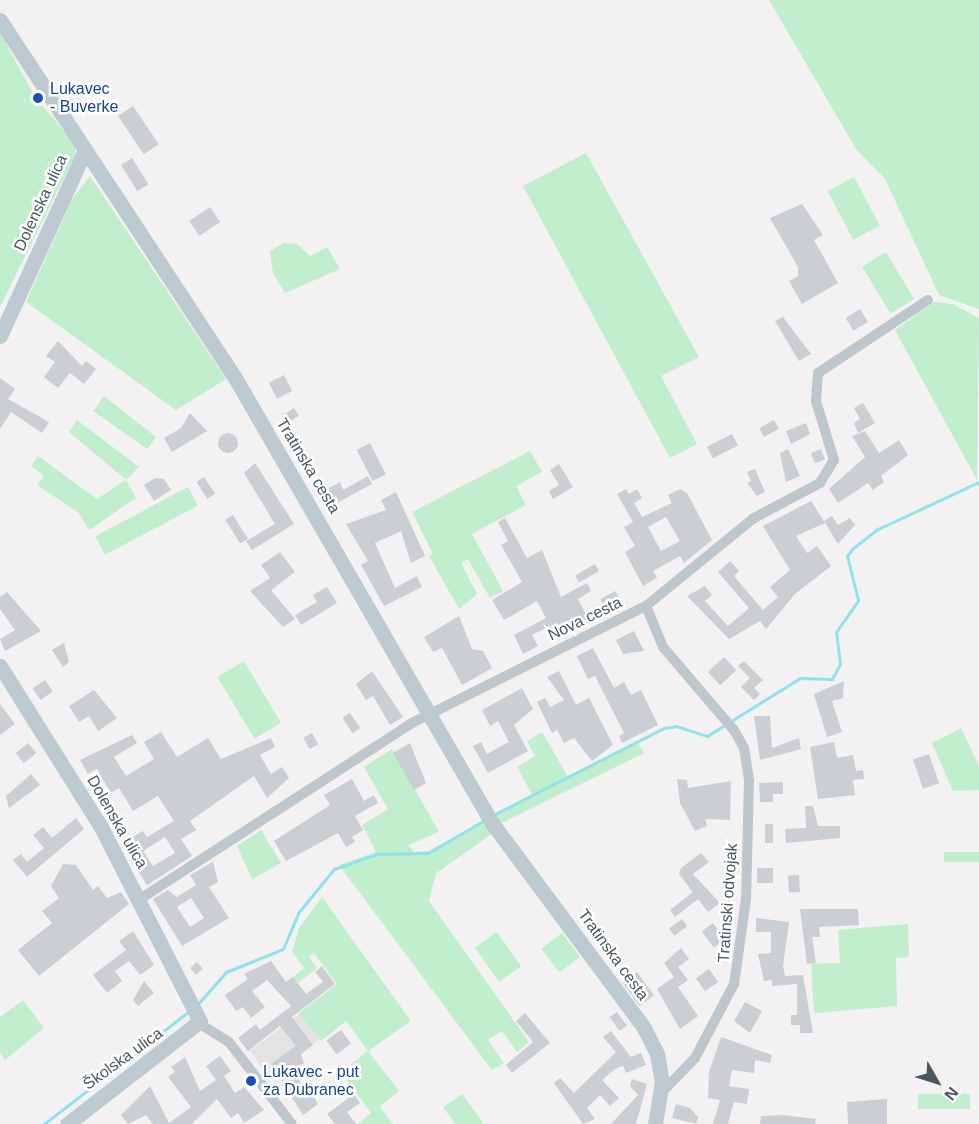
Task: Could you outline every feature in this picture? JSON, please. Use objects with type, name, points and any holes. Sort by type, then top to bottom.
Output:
[{"type":"main road","name":"Tratinska cesta","points":[[0,20],[246,395],[492,823],[644,1028],[657,1054],[662,1092],[655,1124]]},
{"type":"main road","name":"Dolenska ulica","points":[[0,336],[86,150]]},
{"type":"main road","name":"Dolenska ulica","points":[[0,666],[140,899],[197,1013]]},
{"type":"main road","name":"Školska ulica","points":[[67,1124],[197,1013]]},
{"type":"street","name":"Nova cesta","points":[[140,899],[429,713],[646,606],[754,518],[828,476],[834,460],[816,400],[818,373],[928,300]]},
{"type":"street","name":"Tratinski odvojak","points":[[646,606],[663,647],[727,719],[734,730],[744,748],[749,780],[739,965],[695,1058],[662,1092]]},
{"type":"street","points":[[197,1013],[229,1042],[292,1124]]},
{"type":"shaded area","points":[[367,963],[384,987],[270,1079],[250,1051]]},
{"type":"green space","points":[[769,0],[979,0],[979,309],[939,295],[885,179],[856,149]]},
{"type":"green space","points":[[0,33],[35,97],[74,143],[76,154],[0,307]]},
{"type":"green space","points":[[586,153],[699,357],[661,376],[697,444],[670,458],[523,186]]},
{"type":"green space","points":[[90,176],[226,379],[176,410],[26,302],[72,199]]},
{"type":"green space","points":[[854,177],[880,226],[853,240],[828,191]]},
{"type":"green space","points":[[284,243],[297,244],[310,256],[327,247],[340,269],[285,293],[273,273],[270,251]]},
{"type":"green space","points":[[886,252],[914,299],[890,314],[862,266]]},
{"type":"green space","points":[[934,302],[953,304],[979,318],[977,480],[895,330]]},
{"type":"green space","points":[[104,396],[156,437],[147,449],[93,411]]},
{"type":"green space","points":[[77,420],[139,467],[126,480],[69,432]]},
{"type":"green space","points":[[530,451],[542,472],[516,486],[526,505],[472,534],[503,591],[490,598],[468,559],[461,563],[477,594],[459,609],[429,556],[433,554],[412,512]]},
{"type":"green space","points":[[38,456],[97,499],[126,480],[136,498],[89,530],[79,513],[37,485],[44,476],[31,466]]},
{"type":"green space","points":[[188,487],[198,506],[105,555],[95,536]]},
{"type":"green space","points":[[244,661],[281,723],[255,739],[217,677]]},
{"type":"green space","points":[[961,728],[979,766],[979,790],[953,791],[932,743]]},
{"type":"green space","points":[[542,732],[568,777],[636,741],[644,753],[500,824],[502,827],[436,873],[429,901],[529,1042],[517,1052],[502,1031],[488,1040],[504,1063],[492,1070],[339,865],[376,852],[362,825],[388,809],[364,767],[392,749],[439,832],[408,845],[414,852],[429,851],[532,794],[517,767],[535,756],[527,741]]},
{"type":"green space","points":[[261,830],[281,863],[252,879],[237,846]]},
{"type":"green space","points":[[944,852],[979,852],[979,862],[944,862]]},
{"type":"green space","points":[[322,897],[411,1021],[368,1051],[346,1021],[321,1041],[299,1013],[337,984],[314,953],[309,957],[317,968],[298,983],[293,977],[304,968],[292,952],[299,928]]},
{"type":"green space","points":[[908,924],[909,957],[896,958],[897,1006],[814,1013],[811,964],[840,963],[838,930]]},
{"type":"green space","points":[[497,932],[521,966],[499,982],[475,947]]},
{"type":"green space","points":[[562,933],[580,957],[559,973],[541,949]]},
{"type":"green space","points":[[23,1000],[44,1028],[5,1060],[0,1052],[0,1017]]},
{"type":"green space","points":[[368,1051],[399,1091],[380,1106],[393,1124],[358,1124],[371,1113],[341,1072]]},
{"type":"green space","points":[[462,1094],[484,1124],[455,1124],[443,1107]]},
{"type":"green space","points":[[918,1094],[970,1094],[970,1109],[918,1109]]},
{"type":"building","points":[[133,106],[159,144],[144,154],[118,116]]},
{"type":"building","points":[[132,158],[148,184],[137,191],[121,165]]},
{"type":"building","points":[[802,204],[823,235],[814,240],[838,283],[802,304],[789,281],[798,276],[798,267],[770,218]]},
{"type":"building","points":[[210,207],[220,222],[199,236],[189,221]]},
{"type":"building","points":[[860,309],[868,322],[854,331],[846,318]]},
{"type":"building","points":[[783,317],[811,354],[799,361],[775,321]]},
{"type":"building","points":[[58,341],[82,366],[86,361],[96,369],[84,384],[70,373],[58,388],[44,377],[55,362],[46,356]]},
{"type":"building","points":[[284,375],[292,391],[277,399],[269,383]]},
{"type":"building","points":[[0,378],[15,389],[8,399],[49,422],[42,433],[11,412],[0,429]]},
{"type":"building","points":[[863,403],[875,423],[858,433],[854,423],[860,419],[854,408]]},
{"type":"building","points":[[294,408],[299,416],[288,423],[283,415]]},
{"type":"building","points":[[190,413],[207,431],[172,452],[164,438],[181,428]]},
{"type":"building","points":[[774,420],[779,429],[764,437],[759,428]]},
{"type":"building","points":[[806,423],[810,434],[791,444],[786,431]]},
{"type":"building","points":[[865,431],[879,453],[899,440],[908,455],[881,476],[884,482],[873,490],[868,483],[838,503],[829,489],[865,457],[852,436]]},
{"type":"building","points":[[228,433],[235,436],[238,443],[235,450],[228,453],[221,450],[218,443],[221,436]]},
{"type":"building","points":[[732,434],[738,446],[713,458],[707,447]]},
{"type":"building","points":[[370,443],[386,474],[373,481],[357,450]]},
{"type":"building","points":[[788,449],[800,476],[786,482],[780,453]]},
{"type":"building","points":[[821,449],[825,459],[815,463],[811,453]]},
{"type":"building","points":[[255,463],[294,524],[252,550],[246,541],[275,524],[244,473]]},
{"type":"building","points":[[559,464],[573,487],[553,499],[549,491],[559,485],[550,470]]},
{"type":"building","points":[[755,469],[765,492],[757,496],[747,483],[751,481],[747,472]]},
{"type":"building","points":[[368,476],[372,484],[333,505],[325,490],[340,482],[343,490]]},
{"type":"building","points":[[204,477],[215,494],[207,499],[196,482]]},
{"type":"building","points":[[155,478],[164,479],[171,490],[154,501],[144,485]]},
{"type":"building","points":[[626,489],[629,494],[637,489],[642,498],[634,503],[642,517],[672,503],[668,495],[680,489],[687,493],[712,540],[684,563],[680,556],[653,571],[657,578],[643,586],[625,552],[635,546],[624,527],[633,522],[617,494]],"holes":[[[666,517],[680,541],[661,551],[648,527]]]},
{"type":"building","points":[[396,492],[425,556],[411,563],[401,531],[375,543],[395,588],[417,576],[422,587],[384,606],[361,565],[368,561],[346,524],[386,510],[381,500]]},
{"type":"building","points":[[811,501],[825,523],[796,536],[807,553],[817,546],[831,566],[795,594],[766,629],[760,621],[729,639],[687,596],[705,586],[712,595],[705,601],[728,626],[749,608],[718,572],[730,561],[739,571],[734,576],[763,610],[778,597],[770,587],[790,570],[763,526]]},
{"type":"building","points":[[233,515],[248,539],[240,544],[225,520]]},
{"type":"building","points":[[832,516],[838,525],[850,518],[855,525],[838,544],[824,521]]},
{"type":"building","points":[[505,518],[527,558],[542,550],[561,597],[587,583],[591,591],[578,599],[590,622],[557,638],[550,626],[532,635],[538,646],[523,654],[514,635],[546,618],[537,601],[504,620],[492,600],[522,582],[501,545],[508,541],[498,522]]},
{"type":"building","points":[[280,552],[295,572],[271,590],[295,619],[283,627],[250,591],[270,578],[261,565]]},
{"type":"building","points":[[595,564],[599,571],[579,582],[575,576]]},
{"type":"building","points":[[327,587],[337,603],[301,625],[295,615],[317,602],[313,595]]},
{"type":"building","points":[[615,591],[621,602],[606,611],[600,599]]},
{"type":"building","points":[[7,592],[41,631],[5,651],[0,639],[15,630],[0,609],[0,597]]},
{"type":"building","points":[[459,616],[472,649],[483,651],[492,668],[462,685],[442,648],[433,652],[424,637]]},
{"type":"building","points":[[634,631],[644,651],[623,654],[616,640]]},
{"type":"building","points":[[64,643],[69,662],[63,667],[52,650]]},
{"type":"building","points":[[593,648],[614,688],[624,682],[631,695],[641,690],[658,725],[622,743],[619,736],[624,733],[595,676],[588,679],[577,656]]},
{"type":"building","points":[[724,657],[736,670],[720,685],[708,672]]},
{"type":"building","points":[[744,661],[763,680],[754,688],[760,694],[754,700],[741,687],[750,678],[738,666]]},
{"type":"building","points":[[372,671],[403,717],[390,725],[373,696],[366,700],[356,684]]},
{"type":"building","points":[[559,671],[576,705],[589,698],[613,745],[592,761],[574,738],[564,743],[557,730],[552,733],[537,702],[545,698],[550,707],[564,700],[547,677]]},
{"type":"building","points":[[45,680],[53,692],[40,700],[33,688]]},
{"type":"building","points":[[844,681],[843,698],[832,701],[842,732],[827,737],[814,694]]},
{"type":"building","points":[[522,688],[533,709],[514,725],[528,751],[488,773],[473,746],[481,742],[487,754],[509,742],[498,721],[490,726],[482,710]]},
{"type":"building","points":[[94,690],[117,718],[98,731],[89,716],[79,722],[69,706]]},
{"type":"building","points":[[0,704],[15,724],[0,735]]},
{"type":"building","points":[[350,713],[360,728],[353,733],[343,718]]},
{"type":"building","points":[[754,716],[770,716],[772,748],[799,738],[801,749],[760,760]]},
{"type":"building","points":[[161,732],[177,757],[208,738],[221,759],[271,738],[275,747],[260,755],[271,774],[282,767],[289,778],[267,798],[254,776],[190,821],[196,830],[181,839],[192,856],[147,885],[121,844],[143,831],[147,837],[174,821],[158,796],[133,811],[119,788],[111,793],[97,769],[88,774],[80,760],[132,735],[137,743],[114,757],[126,776],[154,759],[144,742]],"holes":[[[165,837],[175,853],[153,866],[143,851]]]},
{"type":"building","points":[[312,733],[318,744],[310,749],[303,738]]},
{"type":"building","points":[[834,742],[837,758],[853,755],[856,771],[863,770],[864,779],[853,780],[855,795],[818,799],[810,747]]},
{"type":"building","points":[[28,743],[36,753],[24,763],[16,753]]},
{"type":"building","points":[[410,743],[426,783],[414,790],[393,753]]},
{"type":"building","points":[[929,754],[939,783],[923,789],[913,760]]},
{"type":"building","points":[[31,774],[40,785],[9,808],[6,796]]},
{"type":"building","points":[[352,779],[364,801],[374,795],[378,803],[355,816],[363,830],[352,837],[355,842],[346,847],[338,833],[286,861],[274,841],[330,805],[324,795]]},
{"type":"building","points":[[677,779],[687,780],[688,788],[731,781],[730,820],[705,819],[707,826],[695,831],[680,803]]},
{"type":"building","points":[[783,782],[783,794],[773,794],[773,802],[760,802],[759,783]]},
{"type":"building","points":[[805,806],[813,806],[818,826],[840,826],[840,838],[786,843],[785,829],[806,828]]},
{"type":"building","points":[[76,818],[84,829],[27,877],[13,860],[21,854],[27,862],[44,848],[33,835],[43,827],[52,838]]},
{"type":"building","points":[[765,824],[773,824],[773,843],[765,843]]},
{"type":"building","points":[[701,853],[709,862],[693,874],[720,903],[708,912],[698,899],[675,917],[670,910],[693,892],[679,874],[681,868]]},
{"type":"building","points":[[213,862],[218,882],[209,887],[229,918],[182,946],[153,899],[168,890],[177,897],[196,885],[190,875]],"holes":[[[191,898],[204,918],[190,927],[177,907]]]},
{"type":"building","points":[[63,864],[76,865],[93,890],[98,886],[107,898],[121,892],[129,904],[39,976],[18,950],[52,923],[42,911],[59,898],[51,886]]},
{"type":"building","points":[[757,868],[773,868],[773,883],[757,883]]},
{"type":"building","points":[[799,875],[800,892],[789,893],[788,876]]},
{"type":"building","points":[[800,909],[858,909],[859,925],[819,927],[820,937],[812,937],[816,963],[807,964]]},
{"type":"building","points":[[756,918],[789,922],[783,966],[785,976],[803,975],[813,1033],[800,1033],[800,1025],[791,1025],[791,1015],[797,1015],[797,984],[772,986],[772,980],[764,981],[758,954],[771,953],[771,932],[756,932]]},
{"type":"building","points":[[682,919],[687,926],[674,936],[669,928]]},
{"type":"building","points":[[713,923],[725,939],[714,947],[702,931]]},
{"type":"building","points":[[133,931],[154,965],[140,975],[129,961],[115,971],[122,981],[107,993],[93,975],[126,950],[119,941]]},
{"type":"building","points":[[681,948],[689,959],[678,967],[688,980],[678,987],[698,1016],[680,1029],[657,989],[674,977],[664,963]]},
{"type":"building","points":[[271,961],[286,982],[293,977],[306,994],[323,982],[315,972],[322,966],[335,984],[292,1017],[313,1045],[301,1054],[304,1063],[296,1068],[318,1104],[303,1115],[271,1064],[296,1046],[280,1026],[248,1051],[238,1038],[256,1024],[260,1030],[291,1006],[267,980],[252,991],[265,1007],[251,1018],[243,1007],[236,1011],[225,995],[248,979],[244,974]]},
{"type":"building","points":[[197,962],[203,969],[196,975],[190,968]]},
{"type":"building","points":[[709,969],[718,982],[705,991],[696,978]]},
{"type":"building","points":[[637,972],[654,995],[639,1006],[622,983]]},
{"type":"building","points":[[144,981],[154,993],[138,1006],[133,1000]]},
{"type":"building","points":[[745,1002],[762,1011],[750,1033],[734,1021]]},
{"type":"building","points":[[617,1012],[627,1026],[620,1031],[610,1017]]},
{"type":"building","points":[[525,1013],[550,1043],[512,1073],[506,1065],[533,1042],[516,1021]]},
{"type":"building","points":[[341,1030],[351,1044],[336,1054],[326,1041]]},
{"type":"building","points":[[611,1031],[631,1057],[641,1053],[646,1065],[626,1073],[623,1066],[615,1069],[602,1080],[619,1098],[610,1106],[600,1095],[587,1108],[595,1119],[583,1124],[554,1083],[560,1078],[574,1093],[616,1052],[603,1037]]},
{"type":"building","points":[[721,1037],[772,1055],[770,1063],[755,1060],[754,1073],[732,1070],[729,1086],[749,1089],[747,1104],[734,1102],[728,1124],[713,1124],[720,1100],[708,1098],[709,1072]]},
{"type":"building","points":[[220,1056],[231,1071],[224,1076],[235,1093],[244,1087],[264,1110],[244,1123],[238,1113],[231,1118],[217,1099],[192,1124],[153,1124],[146,1115],[128,1124],[121,1115],[150,1086],[169,1123],[191,1107],[168,1077],[175,1072],[171,1067],[185,1057],[200,1091],[216,1080],[206,1066]]},
{"type":"building","points":[[632,1079],[647,1084],[636,1124],[611,1124],[638,1095],[630,1086]]},
{"type":"building","points":[[354,1094],[360,1103],[347,1112],[356,1124],[335,1124],[327,1114]]},
{"type":"building","points":[[887,1099],[887,1124],[848,1124],[847,1102]]},
{"type":"building","points":[[676,1104],[690,1108],[698,1117],[696,1124],[672,1118]]},
{"type":"building","points":[[783,1115],[816,1119],[815,1124],[760,1124],[761,1116]]},
{"type":"waterway","points":[[493,815],[664,728],[676,726],[707,736],[800,678],[832,679],[840,664],[836,632],[858,600],[847,556],[852,549],[878,529],[979,482]]},
{"type":"waterway","points":[[197,1005],[226,972],[283,949],[298,913],[334,869],[377,854],[428,853],[485,820]]},
{"type":"waterway","points":[[44,1124],[189,1011]]},
{"type":"place","name":"Lukavec - Buverke","points":[[38,98]]},
{"type":"place","name":"Lukavec - put za Dubranec","points":[[251,1081]]}]
